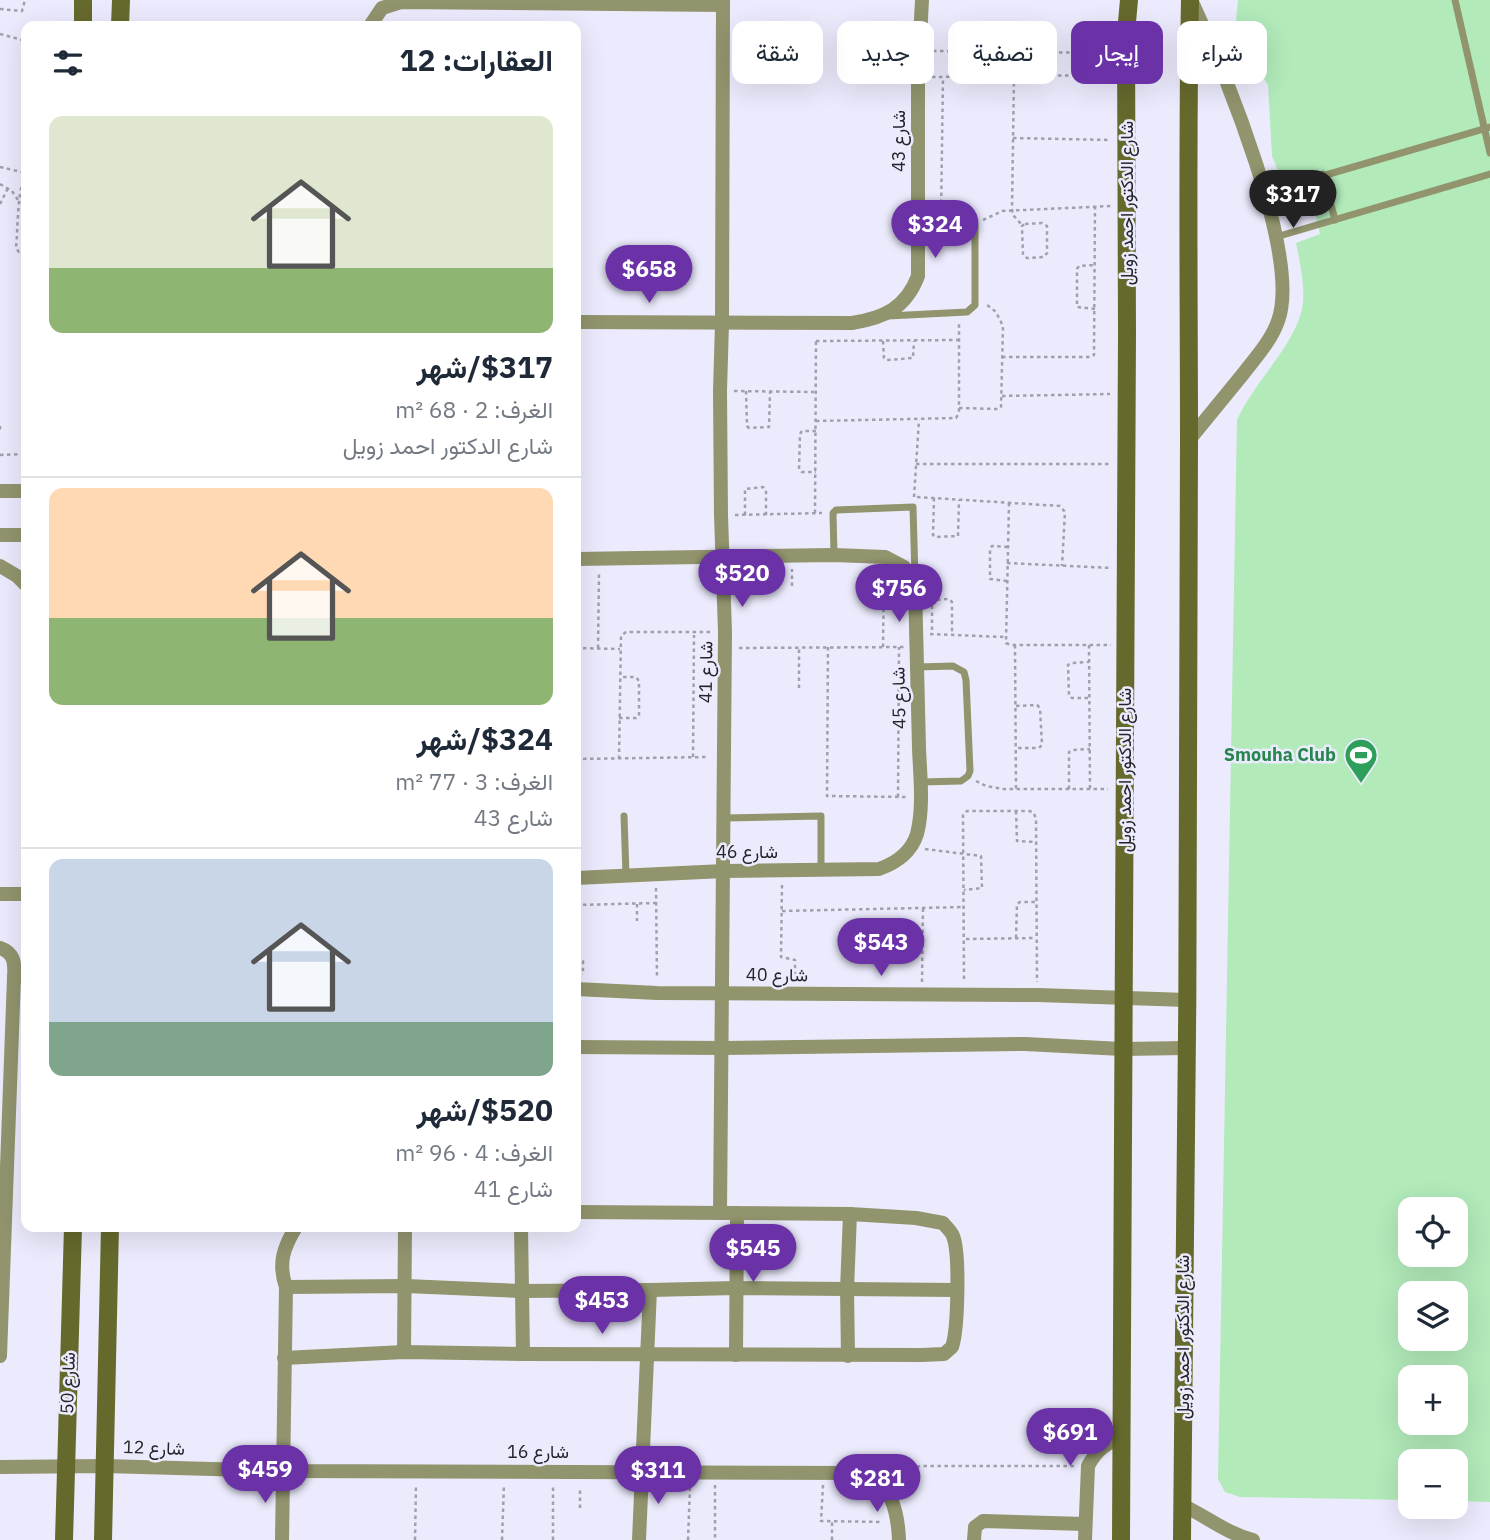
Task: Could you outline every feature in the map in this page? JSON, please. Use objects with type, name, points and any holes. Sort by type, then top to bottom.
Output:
[{"type":"street","points":[[83,0],[83,21]]},
{"type":"street","points":[[120,21],[121,0]]},
{"type":"street","name":"شارع 43","points":[[921,21],[922,0]]},
{"type":"street","name":"شارع الدكتور احمد زويل","points":[[1128,21],[1129,0]]},
{"type":"street","points":[[1189,440],[1266,344],[1278,322],[1284,281],[1264,193],[1221,63],[1190,0]]},
{"type":"street","name":"شارع الدكتور احمد زويل","points":[[1182,1540],[1189,440],[1187,122],[1190,0]]},
{"type":"street","points":[[373,21],[382,8],[401,2],[723,3]]},
{"type":"street","name":"شارع 41","points":[[720,1213],[725,649],[720,391],[723,3]]},
{"type":"street","name":"شارع 43","points":[[581,322],[816,324],[852,323],[883,316],[905,300],[918,276],[918,84]]},
{"type":"street","name":"شارع الدكتور احمد زويل","points":[[1121,1540],[1127,84]]},
{"type":"street","points":[[0,491],[21,491]]},
{"type":"street","points":[[0,535],[21,535]]},
{"type":"street","points":[[581,559],[834,555],[885,557],[904,567],[915,586]]},
{"type":"street","points":[[0,566],[21,580]]},
{"type":"street","name":"شارع 45","points":[[911,846],[916,834],[921,797],[915,586]]},
{"type":"street","name":"شارع 46","points":[[581,878],[724,871],[879,869],[892,865],[903,857],[911,846]]},
{"type":"street","points":[[0,894],[21,894]]},
{"type":"street","points":[[0,948],[13,958],[20,977],[4,1143],[0,1356]]},
{"type":"street","name":"شارع 40","points":[[581,989],[657,993],[1038,995],[1187,1000]]},
{"type":"street","points":[[581,1047],[1025,1044],[1122,1049],[1186,1048]]},
{"type":"street","points":[[284,1358],[404,1352],[922,1355],[948,1352],[954,1341],[957,1290],[955,1245],[953,1236],[943,1223],[916,1218],[850,1214],[581,1212]]},
{"type":"street","points":[[736,1355],[737,1213]]},
{"type":"street","points":[[848,1356],[850,1214]]},
{"type":"street","name":"شارع 50","points":[[64,1540],[73,1232]]},
{"type":"street","points":[[103,1540],[110,1232]]},
{"type":"street","points":[[282,1540],[286,1287],[282,1274],[282,1257],[293,1232]]},
{"type":"street","points":[[404,1352],[405,1232]]},
{"type":"street","points":[[521,1232],[523,1354]]},
{"type":"street","points":[[286,1287],[406,1286],[520,1291],[736,1287],[957,1290]]},
{"type":"street","points":[[639,1540],[650,1290]]},
{"type":"street","points":[[1085,1540],[1088,1466],[1105,1445],[1123,1438]]},
{"type":"street","name":"شارع 12","points":[[0,1467],[105,1466],[283,1471]]},
{"type":"street","name":"شارع 16","points":[[283,1471],[824,1471],[861,1473],[876,1478]]},
{"type":"street","points":[[876,1478],[882,1482],[892,1502],[899,1540]]},
{"type":"street","points":[[1182,1505],[1205,1515],[1221,1528],[1252,1540]]},
{"type":"street","points":[[974,1540],[975,1527],[983,1521],[1085,1524]]},
{"type":"lane","points":[[1455,0],[1487,128],[1490,153]]},
{"type":"lane","points":[[1264,193],[1487,128]]},
{"type":"lane","points":[[1323,174],[1335,220]]},
{"type":"lane","points":[[1276,237],[1490,174]]},
{"type":"lane","points":[[883,316],[970,311],[976,302],[975,226],[918,226]]},
{"type":"lane","points":[[834,555],[834,513],[837,510],[913,507],[915,586]]},
{"type":"lane","points":[[917,667],[953,666],[964,672],[967,693],[968,776],[961,781],[920,782]]},
{"type":"lane","points":[[624,816],[626,876]]},
{"type":"lane","points":[[724,818],[821,816],[821,870]]},
{"type":"path","points":[[0,9],[22,11],[25,0]]},
{"type":"path","points":[[0,34],[21,40]]},
{"type":"path","points":[[934,77],[948,77]]},
{"type":"path","points":[[941,226],[943,77]]},
{"type":"path","points":[[1014,84],[1012,209],[1022,225],[1023,255],[1027,258],[1044,257],[1048,253],[1046,225],[1022,225]]},
{"type":"path","points":[[1013,138],[1127,140]]},
{"type":"path","points":[[0,167],[21,172]]},
{"type":"path","points":[[0,184],[8,188],[20,203]]},
{"type":"path","points":[[0,204],[8,188]]},
{"type":"path","points":[[21,195],[16,248],[21,252]]},
{"type":"path","points":[[975,226],[995,214],[1012,209],[1127,205]]},
{"type":"path","points":[[1002,357],[1092,357],[1094,354],[1095,206]]},
{"type":"path","points":[[1095,265],[1079,265],[1077,269],[1077,307],[1095,309]]},
{"type":"path","points":[[959,408],[1001,407],[1003,326],[1001,318],[990,306],[976,302]]},
{"type":"path","points":[[816,421],[955,419],[959,415],[959,312]]},
{"type":"path","points":[[815,513],[816,324]]},
{"type":"path","points":[[816,341],[959,340]]},
{"type":"path","points":[[883,341],[886,360],[913,358],[914,341]]},
{"type":"path","points":[[720,391],[816,392]]},
{"type":"path","points":[[746,391],[747,426],[750,428],[769,427],[770,392]]},
{"type":"path","points":[[1002,396],[1127,394]]},
{"type":"path","points":[[913,507],[919,420]]},
{"type":"path","points":[[0,426],[0,433]]},
{"type":"path","points":[[816,431],[802,431],[800,434],[799,469],[802,472],[816,472]]},
{"type":"path","points":[[0,454],[21,454]]},
{"type":"path","points":[[916,464],[1127,464]]},
{"type":"path","points":[[745,515],[745,491],[748,487],[763,486],[766,514]]},
{"type":"path","points":[[914,497],[1060,506],[1063,508],[1062,566]]},
{"type":"path","points":[[934,498],[935,537],[958,536],[959,500]]},
{"type":"path","points":[[1009,503],[1006,643],[1126,645]]},
{"type":"path","points":[[721,515],[834,513]]},
{"type":"path","points":[[1007,547],[992,546],[990,549],[990,579],[1007,581]]},
{"type":"path","points":[[757,557],[758,590]]},
{"type":"path","points":[[883,647],[885,557]]},
{"type":"path","points":[[598,648],[600,559]]},
{"type":"path","points":[[1007,564],[1126,569]]},
{"type":"path","points":[[932,634],[932,600],[949,599],[952,602],[952,635]]},
{"type":"path","points":[[619,759],[620,638],[626,632],[725,632]]},
{"type":"path","points":[[693,757],[694,633]]},
{"type":"path","points":[[725,649],[899,647],[932,634],[1005,637]]},
{"type":"path","points":[[1016,645],[1016,789]]},
{"type":"path","points":[[1090,645],[1090,789]]},
{"type":"path","points":[[799,647],[799,688]]},
{"type":"path","points":[[828,647],[827,796],[921,797]]},
{"type":"path","points":[[898,797],[899,647]]},
{"type":"path","points":[[581,648],[620,649]]},
{"type":"path","points":[[1090,662],[1071,663],[1068,667],[1070,697],[1090,698]]},
{"type":"path","points":[[620,677],[638,679],[639,703],[638,717],[620,718]]},
{"type":"path","points":[[1016,706],[1037,705],[1040,708],[1042,745],[1039,748],[1016,748]]},
{"type":"path","points":[[1069,789],[1069,752],[1090,749]]},
{"type":"path","points":[[581,759],[724,757]]},
{"type":"path","points":[[968,776],[986,786],[1016,789],[1125,789]]},
{"type":"path","points":[[1016,811],[1017,841],[1036,842]]},
{"type":"path","points":[[964,995],[965,812],[1031,811],[1035,814],[1038,995]]},
{"type":"path","points":[[911,846],[979,855],[982,858],[982,888],[964,890]]},
{"type":"path","points":[[782,871],[781,957],[795,960],[797,979]]},
{"type":"path","points":[[656,874],[657,993]]},
{"type":"path","points":[[1016,938],[1017,904],[1036,902]]},
{"type":"path","points":[[581,905],[656,903]]},
{"type":"path","points":[[637,904],[637,921]]},
{"type":"path","points":[[782,911],[964,906]]},
{"type":"path","points":[[920,996],[923,908]]},
{"type":"path","points":[[965,939],[1036,938]]},
{"type":"path","points":[[581,960],[581,980]]},
{"type":"path","points":[[876,1478],[890,1472],[921,1466],[1088,1466]]},
{"type":"path","points":[[415,1540],[416,1471]]},
{"type":"path","points":[[502,1540],[504,1471]]},
{"type":"path","points":[[553,1471],[553,1540]]},
{"type":"path","points":[[580,1508],[581,1471]]},
{"type":"path","points":[[688,1540],[690,1471]]},
{"type":"path","points":[[715,1471],[715,1540]]},
{"type":"path","points":[[824,1471],[821,1521],[897,1522]]},
{"type":"path","points":[[832,1521],[832,1540]]},
{"type":"green space","name":"Smouha Club","points":[[1238,0],[1490,0],[1490,1502],[1468,1501],[1468,1449],[1398,1449],[1398,1500],[1240,1497],[1225,1492],[1218,1479],[1237,420],[1252,393],[1289,340],[1301,313],[1303,287],[1296,243],[1320,234],[1305,171],[1289,175],[1278,171],[1272,156],[1267,21],[1236,21]]},
{"type":"place","name":"Smouha Club","points":[[1361,785]]}]
